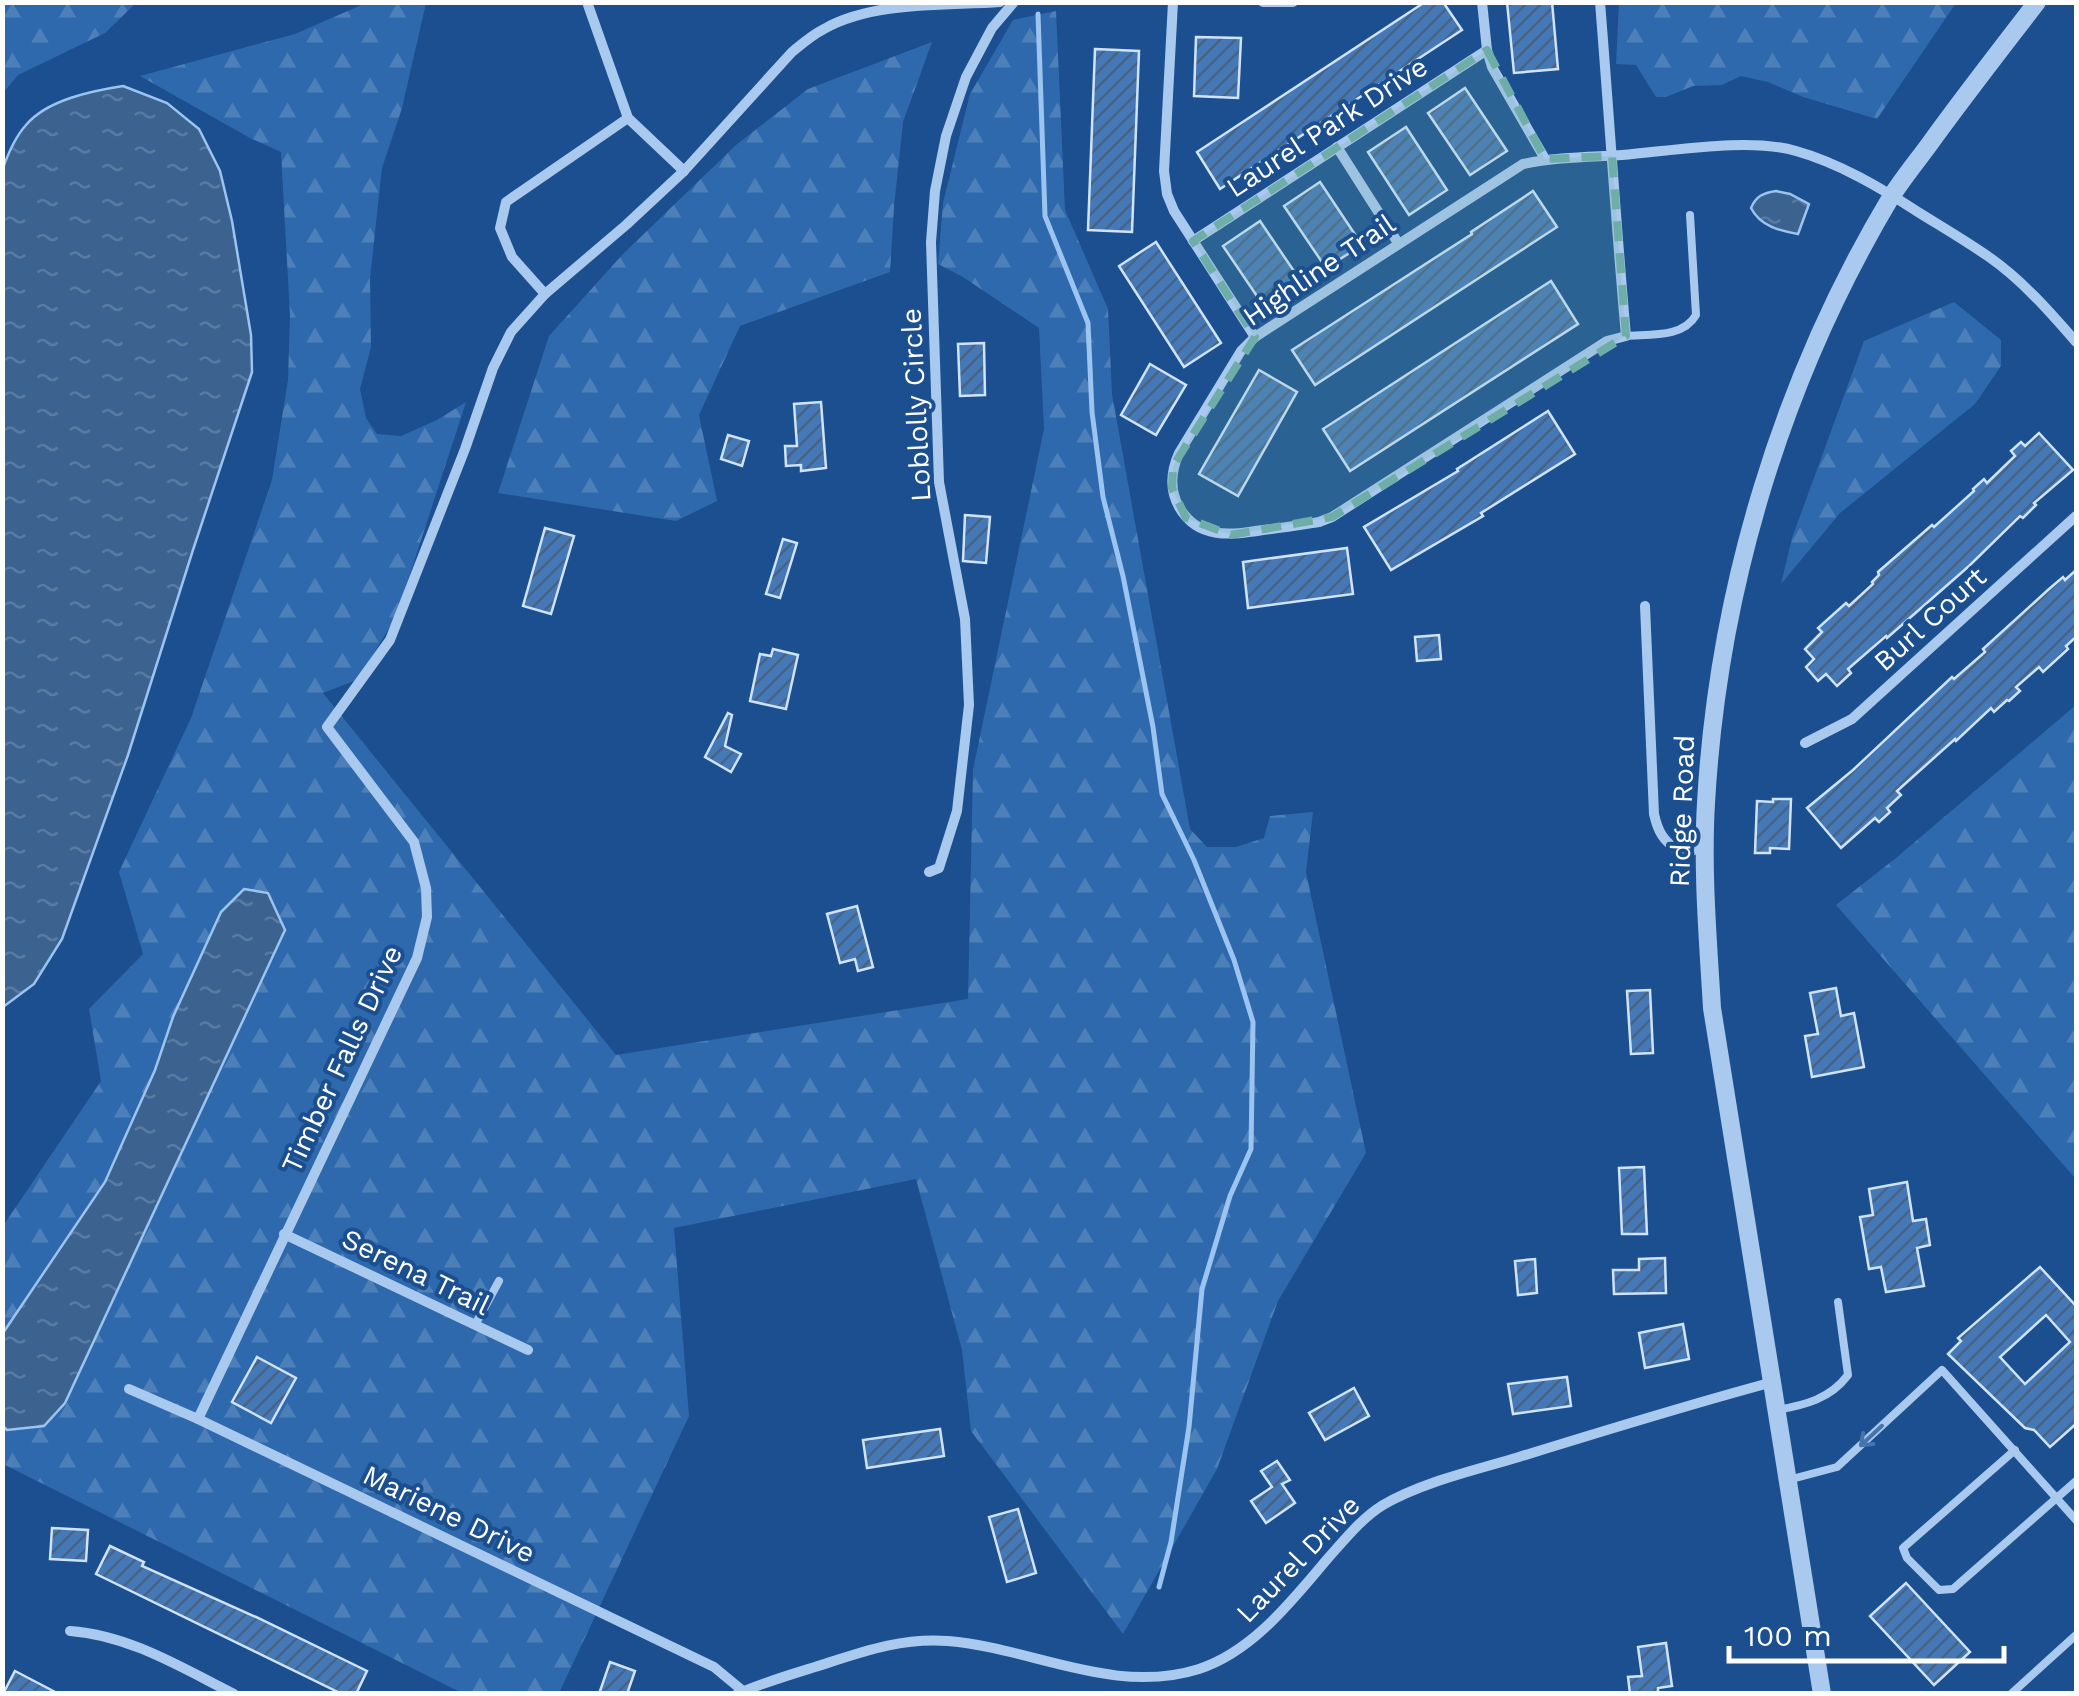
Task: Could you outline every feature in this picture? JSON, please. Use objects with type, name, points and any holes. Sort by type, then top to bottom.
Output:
[{"type":"street","points":[[587,2],[628,118],[684,171]]},
{"type":"street","points":[[628,118],[506,202],[500,228],[512,257],[545,294],[684,171],[792,52],[824,28],[875,11],[1000,2]]},
{"type":"street","name":"Loblolly Circle","points":[[929,872],[938,868],[956,811],[969,705],[966,620],[939,482],[930,242],[935,190],[946,136],[966,77],[992,28],[1014,2]]},
{"type":"street","points":[[1173,2],[1164,172],[1167,194],[1192,241],[1255,336]]},
{"type":"street","points":[[1264,2],[1293,2]]},
{"type":"street","points":[[1482,2],[1486,50],[1492,66],[1545,160]]},
{"type":"street","points":[[1600,2],[1626,336]]},
{"type":"street","name":"Ridge Road","points":[[1822,1694],[1712,1008],[1705,850],[1716,695],[1748,536],[1777,442],[1834,306],[1892,195],[2037,2]]},
{"type":"street","name":"Laurel Park Drive","points":[[1192,241],[1486,50]]},
{"type":"street","name":"Highline Trail","points":[[1626,336],[1607,341],[1319,522],[1231,535],[1212,534],[1186,518],[1176,503],[1172,488],[1174,466],[1241,351],[1255,336],[1523,164],[1545,160],[1748,145],[1774,146],[1820,160],[1892,195],[1992,259],[2046,307],[2076,342]]},
{"type":"street","points":[[1338,147],[1398,243]]},
{"type":"street","name":"Timber Falls Drive","points":[[198,1419],[403,990],[417,958],[427,917],[426,888],[414,842],[327,727],[390,640],[493,368],[510,332],[545,294]]},
{"type":"street","name":"Burl Court","points":[[1805,743],[1852,719],[2076,516]]},
{"type":"street","points":[[1645,606],[1657,830],[1678,851],[1705,850]]},
{"type":"street","name":"Serena Trail","points":[[284,1234],[528,1350]]},
{"type":"street","name":"Laurel Drive","points":[[740,1692],[874,1648],[924,1640],[968,1644],[1117,1677],[1148,1680],[1201,1669],[1252,1639],[1289,1604],[1354,1528],[1393,1499],[1519,1457],[1773,1382]]},
{"type":"street","name":"Mariene Drive","points":[[130,1389],[714,1667],[740,1692]]},
{"type":"street","points":[[70,1631],[106,1636],[142,1649],[234,1694]]},
{"type":"lane","points":[[1626,336],[1690,326],[1696,314],[1690,215]]},
{"type":"lane","points":[[475,1325],[499,1281]]},
{"type":"lane","points":[[1777,1410],[1809,1404],[1848,1375],[1838,1302]]},
{"type":"lane","points":[[1788,1480],[1837,1467],[1942,1370],[2076,1520]]},
{"type":"lane","points":[[2015,1450],[1903,1548],[1907,1558],[1939,1590],[1953,1589],[2076,1482]]},
{"type":"lane","points":[[2011,1694],[2076,1635]]},
{"type":"highlighted area","points":[[1487,50],[1545,159],[1612,156],[1626,336],[1332,517],[1231,535],[1186,518],[1172,488],[1173,466],[1255,337],[1193,241]]},
{"type":"green space","points":[[3,2],[136,3],[105,33],[18,75],[3,93]]},
{"type":"green space","points":[[1619,2],[1956,3],[1877,119],[1741,76],[1722,85],[1693,86],[1656,97],[1636,65],[1616,64]]},
{"type":"green space","points":[[366,3],[426,3],[402,108],[382,168],[370,278],[371,347],[360,389],[366,418],[377,434],[401,436],[466,402],[397,614],[359,679],[323,693],[616,1055],[968,999],[973,770],[1044,429],[1039,328],[938,264],[943,203],[970,94],[1013,20],[1056,11],[1065,210],[1108,309],[1112,394],[1190,829],[1207,847],[1236,847],[1264,838],[1270,816],[1313,812],[1306,872],[1366,1153],[1278,1301],[1217,1469],[1123,1634],[971,1431],[962,1350],[916,1179],[674,1228],[689,1416],[559,1693],[462,1693],[3,1464],[3,1226],[101,1081],[89,1009],[143,954],[119,872],[191,718],[272,480],[288,380],[290,315],[281,152],[140,76],[295,34]]},
{"type":"green space","points":[[932,42],[903,122],[890,272],[740,326],[699,415],[717,501],[676,521],[498,493],[549,336],[623,254],[736,145],[808,89]]},
{"type":"green space","points":[[1954,302],[2001,340],[2001,366],[1975,404],[1840,513],[1781,584],[1792,538],[1864,341]]},
{"type":"green space","points":[[2076,705],[2076,1177],[2075,1178],[1836,905]]},
{"type":"water","points":[[123,86],[167,103],[199,129],[220,171],[251,335],[252,372],[128,755],[62,939],[34,984],[3,1007],[3,168],[22,129],[35,116],[57,103]]},
{"type":"water","points":[[1776,191],[1809,204],[1798,234],[1765,223],[1751,208],[1760,196]]},
{"type":"water","points":[[244,889],[268,893],[285,930],[65,1403],[44,1426],[7,1430],[2,1425],[3,1333],[105,1182],[221,912]]},
{"type":"building","points":[[1425,2],[1443,2],[1462,30],[1220,189],[1197,152]]},
{"type":"building","points":[[1507,2],[1552,2],[1558,69],[1514,73]]},
{"type":"building","points":[[1196,37],[1241,38],[1238,98],[1194,96]]},
{"type":"building","points":[[1095,49],[1139,51],[1132,232],[1088,230]]},
{"type":"building","points":[[1465,88],[1507,151],[1470,175],[1428,113]]},
{"type":"building","points":[[1406,127],[1447,190],[1409,215],[1368,152]]},
{"type":"building","points":[[1320,182],[1362,245],[1326,268],[1284,206]]},
{"type":"building","points":[[1533,191],[1557,227],[1315,385],[1292,350]]},
{"type":"building","points":[[1260,221],[1302,283],[1265,308],[1223,246]]},
{"type":"building","points":[[1156,242],[1221,343],[1184,367],[1119,266]]},
{"type":"building","points":[[1551,281],[1578,324],[1350,471],[1323,429]]},
{"type":"building","points":[[984,343],[985,395],[960,396],[958,344]]},
{"type":"building","points":[[1150,364],[1186,385],[1156,435],[1121,415]]},
{"type":"building","points":[[1259,370],[1297,392],[1238,496],[1199,474]]},
{"type":"building","points":[[821,402],[826,468],[801,471],[801,465],[786,466],[785,446],[797,446],[794,404]]},
{"type":"building","points":[[1548,411],[1575,454],[1481,513],[1483,516],[1391,570],[1364,527]]},
{"type":"building","points":[[2039,433],[2073,470],[1969,566],[1848,669],[1851,673],[1837,686],[1826,674],[1818,681],[1806,667],[1814,659],[1805,649],[1822,632],[1818,628],[1846,603],[1849,606],[1873,584],[1878,572],[1934,527],[1984,479],[1987,483],[2015,456],[2011,451],[2021,442],[2025,446]]},
{"type":"building","points":[[728,435],[749,441],[742,466],[721,459]]},
{"type":"building","points":[[965,515],[990,517],[986,563],[963,561]]},
{"type":"building","points":[[545,528],[574,536],[551,614],[523,606]]},
{"type":"building","points":[[783,539],[797,543],[780,598],[766,594]]},
{"type":"building","points":[[1347,548],[1353,594],[1248,608],[1243,562]]},
{"type":"building","points":[[2076,570],[2076,637],[2066,646],[2068,649],[2043,672],[2039,667],[2016,687],[2020,691],[2009,701],[1994,712],[1991,708],[1955,739],[1897,791],[1901,795],[1887,808],[1890,812],[1879,822],[1875,818],[1841,848],[1807,808],[1985,652],[1983,649],[2049,589]]},
{"type":"building","points":[[1439,635],[1441,659],[1417,661],[1415,637]]},
{"type":"building","points":[[773,649],[798,655],[786,709],[750,701],[760,654],[771,656]]},
{"type":"building","points":[[728,713],[732,715],[725,746],[741,754],[731,772],[705,757]]},
{"type":"building","points":[[1791,799],[1789,849],[1770,848],[1770,853],[1755,853],[1757,801]]},
{"type":"building","points":[[857,906],[873,967],[858,971],[855,959],[840,963],[827,914]]},
{"type":"building","points":[[1836,988],[1841,1016],[1854,1013],[1864,1067],[1812,1077],[1805,1036],[1818,1034],[1810,993]]},
{"type":"building","points":[[1650,990],[1653,1053],[1631,1054],[1627,991]]},
{"type":"building","points":[[1644,1167],[1647,1234],[1622,1234],[1619,1168]]},
{"type":"building","points":[[1907,1182],[1913,1221],[1926,1219],[1930,1245],[1917,1248],[1924,1286],[1886,1292],[1881,1267],[1869,1269],[1860,1217],[1873,1215],[1869,1189]]},
{"type":"building","points":[[1665,1258],[1666,1293],[1614,1294],[1613,1270],[1639,1270],[1639,1259]]},
{"type":"building","points":[[1535,1259],[1537,1293],[1518,1295],[1515,1261]]},
{"type":"building","points":[[2040,1267],[2076,1306],[2076,1424],[2050,1447],[1948,1354],[1961,1341],[1958,1338]],"holes":[[[2046,1315],[2070,1342],[2025,1384],[2000,1357]]]},
{"type":"building","points":[[1683,1324],[1689,1359],[1645,1368],[1639,1333]]},
{"type":"building","points":[[257,1357],[296,1378],[271,1423],[232,1402]]},
{"type":"building","points":[[1567,1377],[1571,1406],[1513,1414],[1508,1384]]},
{"type":"building","points":[[1354,1388],[1369,1416],[1325,1440],[1309,1413]]},
{"type":"building","points":[[940,1429],[944,1456],[867,1468],[863,1440]]},
{"type":"building","points":[[1277,1461],[1290,1480],[1282,1484],[1295,1503],[1266,1523],[1251,1501],[1272,1487],[1261,1471]]},
{"type":"building","points":[[1018,1509],[1036,1573],[1007,1582],[989,1517]]},
{"type":"building","points":[[52,1528],[88,1530],[86,1561],[50,1559]]},
{"type":"building","points":[[110,1546],[144,1562],[142,1566],[367,1671],[356,1694],[342,1694],[96,1574]]},
{"type":"building","points":[[1906,1583],[1970,1652],[1934,1685],[1870,1616]]},
{"type":"building","points":[[1666,1643],[1672,1686],[1658,1688],[1658,1694],[1630,1694],[1628,1677],[1642,1676],[1638,1647]]},
{"type":"building","points":[[610,1662],[635,1671],[627,1694],[599,1694]]},
{"type":"building","points":[[15,1671],[59,1694],[3,1694]]},
{"type":"waterway","points":[[1038,14],[1045,216],[1088,323],[1092,412],[1103,497],[1153,727],[1162,794],[1194,860],[1234,960],[1253,1022],[1251,1149],[1230,1196],[1202,1289],[1189,1427],[1171,1542],[1159,1587]]}]
